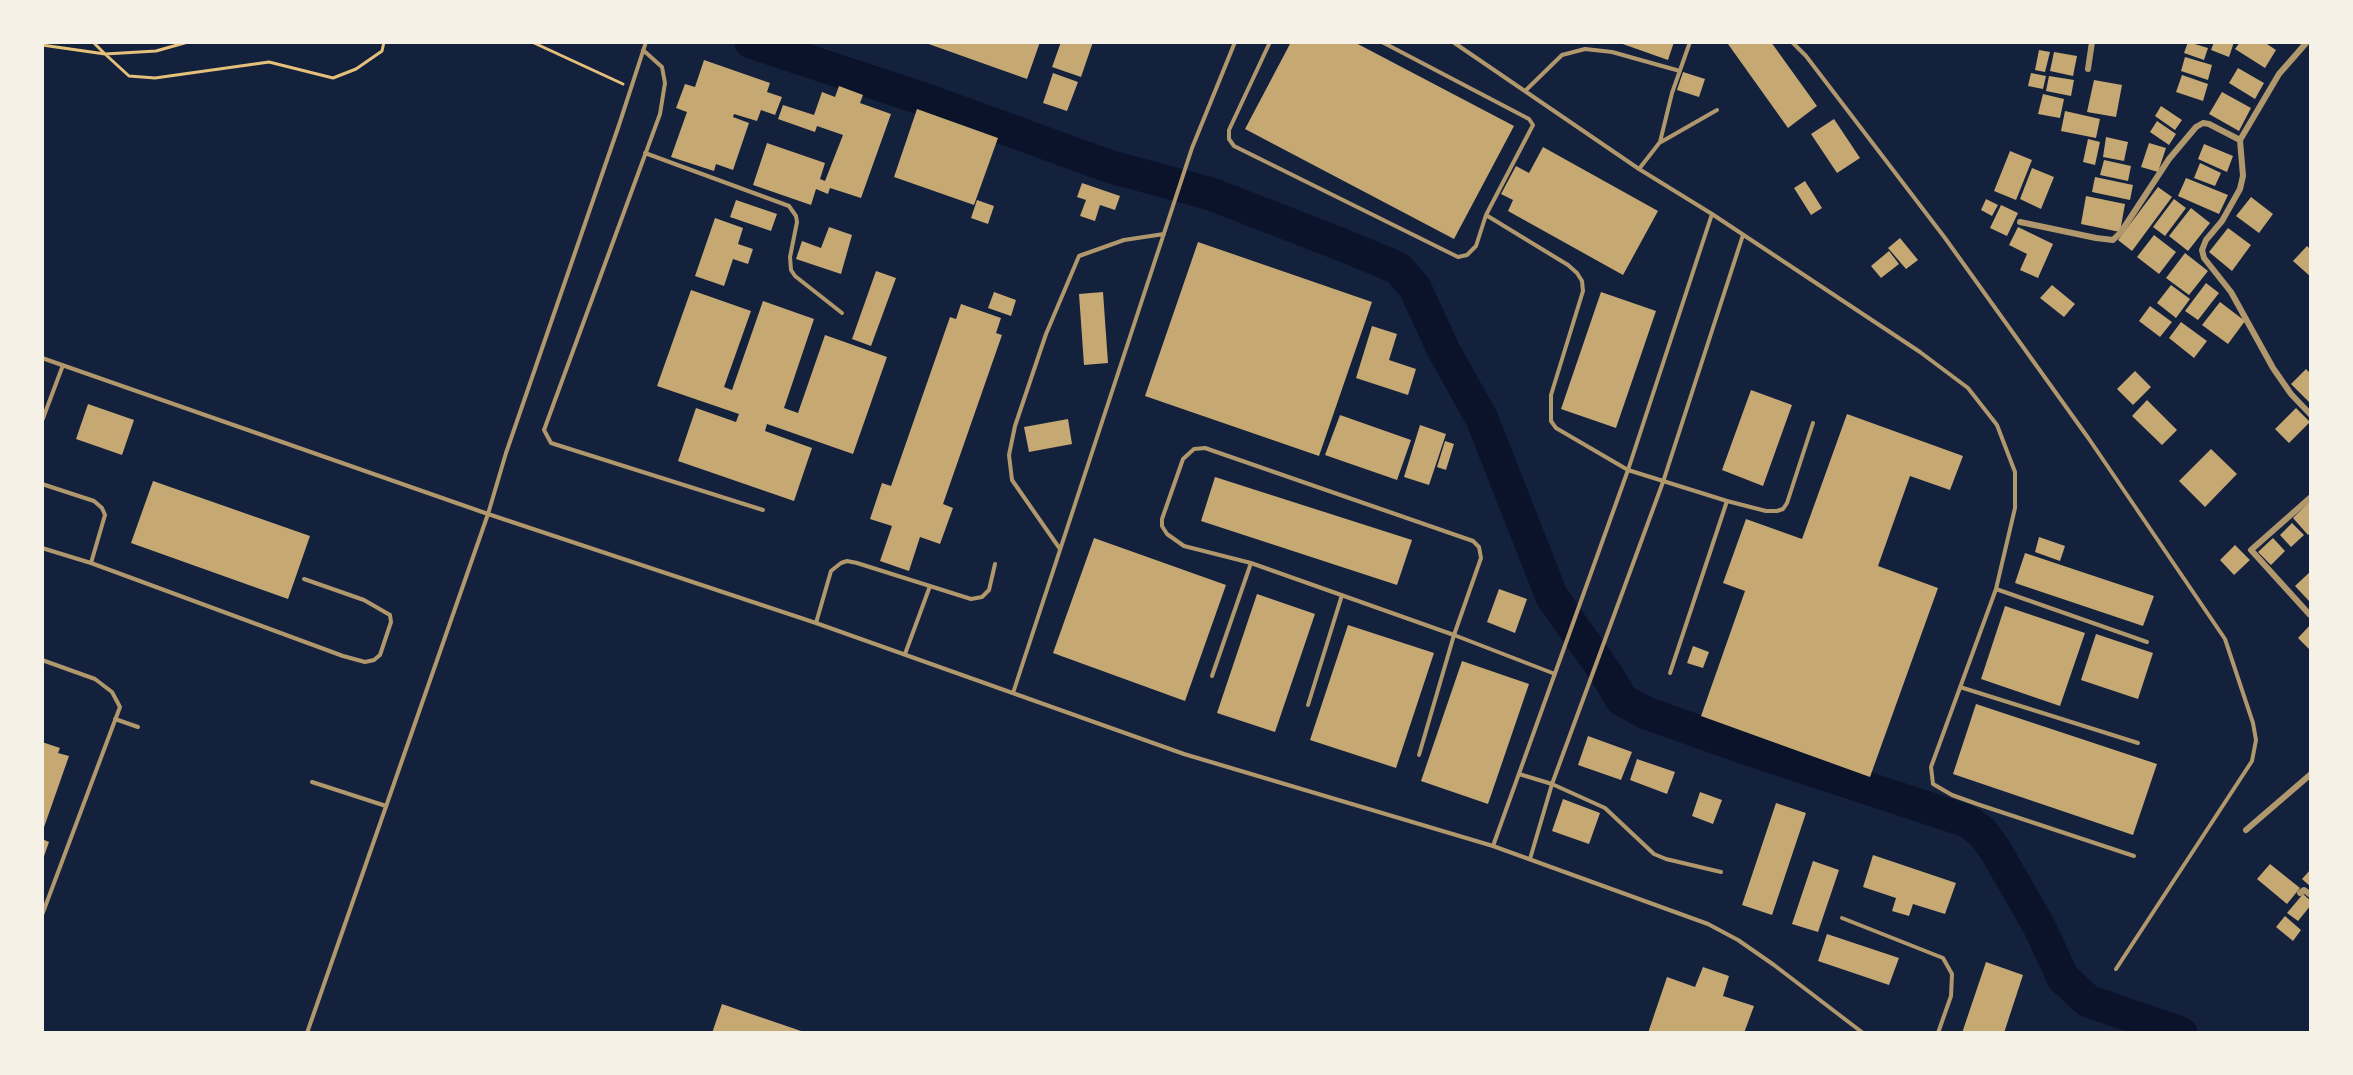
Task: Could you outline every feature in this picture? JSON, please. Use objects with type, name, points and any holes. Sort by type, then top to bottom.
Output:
[{"type":"street","points":[[2088,69],[2092,42]]},
{"type":"street","points":[[2307,42],[2279,74],[2240,141],[2243,176],[2240,189],[2222,221],[2206,240],[2202,250],[2204,258],[2231,292],[2272,368],[2291,394],[2311,415]]},
{"type":"street","points":[[2020,222],[2114,240],[2169,159],[2196,127],[2203,123],[2209,124],[2240,141]]},
{"type":"street","points":[[2311,497],[2251,550],[2311,614]]},
{"type":"street","points":[[2246,830],[2311,774]]},
{"type":"street","points":[[2300,893],[2304,890],[2311,894]]},
{"type":"lane","points":[[307,1033],[488,514],[506,453],[646,42]]},
{"type":"lane","points":[[1013,693],[1192,148],[1235,42]]},
{"type":"lane","points":[[1270,42],[1228,130],[1229,138],[1234,146],[1458,257],[1467,255],[1476,246],[1486,215],[1533,125],[1529,119],[1382,42]]},
{"type":"lane","points":[[1453,42],[1639,169],[1712,214],[1920,352],[1968,388],[1997,425],[2015,472],[2014,508],[1996,589],[1931,767],[1934,784],[1952,795],[2134,856]]},
{"type":"lane","points":[[1660,142],[1672,93],[1690,42]]},
{"type":"lane","points":[[1792,42],[1806,56],[1945,238],[2103,459],[2225,639],[2253,723],[2256,740],[2252,761],[2116,969]]},
{"type":"lane","points":[[1525,91],[1562,55],[1585,49],[1612,52],[1680,71]]},
{"type":"lane","points":[[643,50],[662,67],[665,83],[660,114],[544,430],[551,443],[763,510]]},
{"type":"lane","points":[[1639,169],[1660,142],[1717,110]]},
{"type":"lane","points":[[645,153],[789,206],[797,222],[790,257],[791,270],[795,276],[842,313]]},
{"type":"lane","points":[[1493,846],[1628,471],[1712,214]]},
{"type":"lane","points":[[1486,215],[1568,264],[1582,281],[1583,291],[1551,394],[1551,421],[1556,428],[1628,471],[1727,501],[1777,512],[1784,509],[1788,503],[1813,423]]},
{"type":"lane","points":[[1060,549],[1012,480],[1009,455],[1015,426],[1046,334],[1079,256],[1124,240],[1164,234]]},
{"type":"lane","points":[[1530,859],[1552,784],[1663,482],[1743,235]]},
{"type":"lane","points":[[42,358],[488,514],[816,623],[1184,754],[1493,846],[1708,924],[1738,940],[1774,965],[1863,1033]]},
{"type":"lane","points":[[42,421],[63,365]]},
{"type":"lane","points":[[1419,755],[1454,635],[1481,558],[1479,547],[1473,541],[1205,448],[1194,449],[1183,459],[1162,519],[1162,526],[1167,534],[1184,546],[1251,563],[1454,635],[1555,674]]},
{"type":"lane","points":[[42,484],[94,501],[102,508],[105,515],[91,562]]},
{"type":"lane","points":[[1670,673],[1727,501]]},
{"type":"lane","points":[[42,548],[91,562],[343,656],[365,662],[374,660],[380,655],[391,622],[390,615],[364,600],[304,579]]},
{"type":"lane","points":[[816,623],[831,571],[847,561],[971,599],[982,597],[989,590],[995,564]]},
{"type":"lane","points":[[1212,676],[1251,563]]},
{"type":"lane","points":[[905,654],[930,586]]},
{"type":"lane","points":[[1996,589],[2147,642]]},
{"type":"lane","points":[[1308,705],[1342,595]]},
{"type":"lane","points":[[42,660],[95,679],[112,692],[120,706],[42,915]]},
{"type":"lane","points":[[1960,687],[2138,743]]},
{"type":"lane","points":[[115,719],[138,727]]},
{"type":"lane","points":[[1519,774],[1552,784],[1605,808],[1654,854],[1721,872]]},
{"type":"lane","points":[[312,782],[386,806]]},
{"type":"lane","points":[[1842,918],[1943,958],[1953,974],[1951,996],[1938,1033]]},
{"type":"path","points":[[93,42],[129,75],[155,78],[268,62],[333,78],[356,69],[374,57],[382,51],[384,42]]},
{"type":"path","points":[[42,45],[105,54],[156,51],[188,42]]},
{"type":"path","points":[[532,42],[631,88]]},
{"type":"building","points":[[923,42],[1040,42],[1027,79]]},
{"type":"building","points":[[1061,42],[1093,42],[1081,77],[1052,67]]},
{"type":"building","points":[[1291,42],[1354,42],[1514,126],[1454,239],[1245,129]]},
{"type":"building","points":[[1617,42],[1674,42],[1668,60]]},
{"type":"building","points":[[1731,42],[1771,42],[1817,106],[1788,128],[1728,44]]},
{"type":"building","points":[[2188,42],[2208,48],[2204,60],[2184,53]]},
{"type":"building","points":[[2214,42],[2234,42],[2229,57],[2211,50]]},
{"type":"building","points":[[2240,42],[2264,42],[2276,50],[2265,68],[2235,49]]},
{"type":"building","points":[[2039,50],[2050,52],[2045,72],[2035,70]]},
{"type":"building","points":[[2054,52],[2077,56],[2073,76],[2050,71]]},
{"type":"building","points":[[2185,57],[2212,65],[2208,80],[2181,71]]},
{"type":"building","points":[[704,60],[770,83],[767,92],[782,97],[775,115],[761,110],[757,121],[734,114],[733,117],[749,123],[733,170],[716,164],[714,171],[671,157],[687,112],[676,108],[685,84],[695,87]]},
{"type":"building","points":[[2238,68],[2264,83],[2255,99],[2229,83]]},
{"type":"building","points":[[1683,72],[1705,79],[1699,97],[1677,90]]},
{"type":"building","points":[[1053,73],[1078,82],[1067,111],[1043,103]]},
{"type":"building","points":[[2031,73],[2046,76],[2043,89],[2028,86]]},
{"type":"building","points":[[2182,75],[2208,84],[2203,101],[2176,92]]},
{"type":"building","points":[[2049,76],[2074,80],[2071,96],[2046,91]]},
{"type":"building","points":[[2094,80],[2122,85],[2116,117],[2087,112]]},
{"type":"building","points":[[839,86],[863,95],[860,103],[891,114],[861,198],[830,188],[828,194],[816,189],[811,205],[753,185],[767,143],[825,163],[820,179],[825,181],[843,135],[817,126],[815,132],[778,119],[783,105],[814,115],[822,92],[835,97]]},
{"type":"building","points":[[2222,92],[2251,108],[2239,131],[2209,114]]},
{"type":"building","points":[[2043,94],[2064,99],[2060,118],[2038,114]]},
{"type":"building","points":[[2161,106],[2182,120],[2175,130],[2155,116]]},
{"type":"building","points":[[917,109],[998,138],[974,205],[894,177]]},
{"type":"building","points":[[2065,111],[2100,119],[2096,138],[2061,131]]},
{"type":"building","points":[[1834,119],[1860,158],[1837,173],[1811,134]]},
{"type":"building","points":[[2157,121],[2176,134],[2169,145],[2150,132]]},
{"type":"building","points":[[2106,137],[2128,142],[2124,161],[2103,157]]},
{"type":"building","points":[[2088,139],[2100,142],[2095,165],[2083,162]]},
{"type":"building","points":[[2149,143],[2166,148],[2158,172],[2141,167]]},
{"type":"building","points":[[2204,144],[2233,156],[2227,172],[2198,159]]},
{"type":"building","points":[[1543,147],[1658,211],[1623,275],[1508,211],[1513,200],[1501,194],[1516,166],[1529,173]]},
{"type":"building","points":[[2010,151],[2032,160],[2016,200],[1994,191]]},
{"type":"building","points":[[2104,160],[2131,166],[2128,181],[2100,175]]},
{"type":"building","points":[[2200,163],[2221,173],[2215,186],[2194,178]]},
{"type":"building","points":[[2032,168],[2054,177],[2041,209],[2020,199]]},
{"type":"building","points":[[2095,177],[2133,185],[2130,200],[2092,192]]},
{"type":"building","points":[[2186,178],[2228,195],[2219,214],[2178,196]]},
{"type":"building","points":[[1805,181],[1822,208],[1811,215],[1794,188]]},
{"type":"building","points":[[1082,183],[1120,196],[1115,210],[1100,205],[1095,221],[1080,216],[1086,200],[1077,197]]},
{"type":"building","points":[[2158,187],[2172,197],[2132,251],[2118,240]]},
{"type":"building","points":[[2086,196],[2125,204],[2120,232],[2081,224]]},
{"type":"building","points":[[2251,197],[2273,214],[2259,233],[2236,216]]},
{"type":"building","points":[[1986,199],[1998,205],[1992,216],[1981,210]]},
{"type":"building","points":[[2174,199],[2186,208],[2165,236],[2153,227]]},
{"type":"building","points":[[736,200],[777,214],[771,231],[730,217]]},
{"type":"building","points":[[977,200],[994,206],[988,224],[971,218]]},
{"type":"building","points":[[2001,205],[2018,213],[2007,236],[1990,228]]},
{"type":"building","points":[[2191,208],[2210,223],[2188,251],[2169,236]]},
{"type":"building","points":[[715,218],[743,228],[738,244],[753,249],[748,264],[733,259],[724,286],[695,276]]},
{"type":"building","points":[[829,227],[852,235],[841,274],[796,259],[802,241],[821,248]]},
{"type":"building","points":[[2018,227],[2053,244],[2038,278],[2020,270],[2027,254],[2009,245]]},
{"type":"building","points":[[2228,228],[2251,245],[2232,271],[2209,252]]},
{"type":"building","points":[[2154,235],[2176,252],[2159,274],[2137,257]]},
{"type":"building","points":[[1900,238],[1918,260],[1906,269],[1888,248]]},
{"type":"building","points":[[1198,242],[1372,302],[1319,456],[1145,396]]},
{"type":"building","points":[[2307,246],[2311,250],[2311,277],[2293,261]]},
{"type":"building","points":[[1889,251],[1899,264],[1881,278],[1871,266]]},
{"type":"building","points":[[2185,253],[2208,271],[2189,295],[2166,278]]},
{"type":"building","points":[[876,271],[896,278],[871,346],[852,339]]},
{"type":"building","points":[[2206,283],[2219,293],[2198,320],[2185,311]]},
{"type":"building","points":[[2052,285],[2075,304],[2064,317],[2040,298]]},
{"type":"building","points":[[2171,285],[2190,299],[2176,318],[2157,303]]},
{"type":"building","points":[[691,290],[751,311],[724,387],[732,390],[763,301],[814,319],[784,408],[798,413],[825,335],[887,357],[853,454],[767,424],[765,431],[812,448],[794,501],[678,461],[696,408],[736,422],[739,414],[657,386]]},
{"type":"building","points":[[994,292],[1016,300],[1011,316],[988,308]]},
{"type":"building","points":[[1103,292],[1108,363],[1084,365],[1079,294]]},
{"type":"building","points":[[1601,292],[1656,311],[1616,428],[1561,409]]},
{"type":"building","points":[[2220,302],[2245,321],[2228,344],[2202,325]]},
{"type":"building","points":[[961,304],[1001,318],[996,333],[1002,335],[943,504],[953,508],[940,544],[920,537],[909,571],[880,561],[892,526],[870,519],[882,483],[891,486],[950,317],[956,319]]},
{"type":"building","points":[[2150,306],[2172,322],[2160,337],[2139,321]]},
{"type":"building","points":[[2181,322],[2207,341],[2194,358],[2169,338]]},
{"type":"building","points":[[1372,326],[1397,334],[1389,360],[1416,369],[1408,395],[1356,378]]},
{"type":"building","points":[[2306,369],[2311,374],[2311,404],[2291,384]]},
{"type":"building","points":[[2135,371],[2151,387],[2133,405],[2117,389]]},
{"type":"building","points":[[1751,390],[1792,405],[1763,486],[1722,470]]},
{"type":"building","points":[[2147,400],[2177,430],[2162,445],[2132,416]]},
{"type":"building","points":[[88,404],[134,420],[122,455],[76,439]]},
{"type":"building","points":[[2296,408],[2310,422],[2289,443],[2275,429]]},
{"type":"building","points":[[1847,414],[1963,456],[1950,490],[1910,476],[1878,566],[1938,588],[1870,777],[1701,716],[1745,591],[1723,583],[1746,519],[1802,539]]},
{"type":"building","points":[[1340,415],[1411,440],[1397,480],[1325,455]]},
{"type":"building","points":[[1068,419],[1072,444],[1029,452],[1024,427]]},
{"type":"building","points":[[1420,425],[1446,434],[1429,485],[1404,477]]},
{"type":"building","points":[[1445,441],[1454,444],[1446,470],[1437,467]]},
{"type":"building","points":[[2211,449],[2237,474],[2205,507],[2179,481]]},
{"type":"building","points":[[1215,477],[1412,540],[1397,585],[1201,521]]},
{"type":"building","points":[[153,481],[310,536],[288,599],[131,543]]},
{"type":"building","points":[[2311,500],[2311,532],[2308,535],[2293,518]]},
{"type":"building","points":[[2292,523],[2304,535],[2291,547],[2280,535]]},
{"type":"building","points":[[2039,537],[2065,546],[2060,561],[2035,552]]},
{"type":"building","points":[[1094,538],[1226,585],[1185,701],[1053,653]]},
{"type":"building","points":[[2273,538],[2285,551],[2271,565],[2258,552]]},
{"type":"building","points":[[2235,545],[2250,560],[2234,575],[2220,560]]},
{"type":"building","points":[[2025,553],[2154,596],[2143,626],[2015,583]]},
{"type":"building","points":[[2311,571],[2311,600],[2309,601],[2295,586]]},
{"type":"building","points":[[1499,589],[1527,599],[1515,633],[1487,622]]},
{"type":"building","points":[[1257,594],[1315,614],[1275,732],[1217,713]]},
{"type":"building","points":[[2005,606],[2085,633],[2060,706],[1981,679]]},
{"type":"building","points":[[2311,624],[2311,647],[2309,649],[2298,638]]},
{"type":"building","points":[[1348,625],[1434,653],[1396,768],[1310,740]]},
{"type":"building","points":[[2096,634],[2153,653],[2138,699],[2081,680]]},
{"type":"building","points":[[1693,646],[1709,652],[1703,668],[1687,663]]},
{"type":"building","points":[[1462,661],[1529,684],[1488,804],[1421,781]]},
{"type":"building","points":[[1976,704],[2157,764],[2133,835],[1953,774]]},
{"type":"building","points":[[1588,736],[1632,752],[1621,780],[1578,765]]},
{"type":"building","points":[[42,742],[60,748],[58,753],[69,756],[42,833]]},
{"type":"building","points":[[1637,759],[1675,772],[1667,794],[1630,780]]},
{"type":"building","points":[[1700,792],[1722,800],[1713,824],[1692,816]]},
{"type":"building","points":[[1563,799],[1600,813],[1589,844],[1552,831]]},
{"type":"building","points":[[1776,803],[1806,813],[1772,915],[1742,905]]},
{"type":"building","points":[[42,839],[49,842],[42,862]]},
{"type":"building","points":[[1873,855],[1956,883],[1945,914],[1913,904],[1909,916],[1892,911],[1896,898],[1863,887]]},
{"type":"building","points":[[1813,861],[1839,870],[1818,932],[1792,924]]},
{"type":"building","points":[[2270,864],[2300,888],[2287,904],[2257,879]]},
{"type":"building","points":[[2311,869],[2311,887],[2302,879]]},
{"type":"building","points":[[2303,894],[2311,901],[2311,905],[2298,921],[2287,913]]},
{"type":"building","points":[[2285,916],[2301,930],[2293,941],[2276,927]]},
{"type":"building","points":[[1827,934],[1899,958],[1889,985],[1818,961]]},
{"type":"building","points":[[1986,962],[2023,975],[2004,1033],[1962,1033]]},
{"type":"building","points":[[1703,967],[1729,976],[1723,996],[1754,1006],[1744,1033],[1648,1033],[1667,977],[1695,987]]},
{"type":"building","points":[[722,1004],[807,1033],[712,1033]]},
{"type":"waterway","points":[[751,42],[935,103],[1108,166],[1211,194],[1398,268],[1415,288],[1444,351],[1482,419],[1552,597],[1606,673],[1622,700],[1646,713],[1748,749],[1967,821],[1982,832],[1994,848],[2039,926],[2063,978],[2088,1001],[2181,1033]]}]
